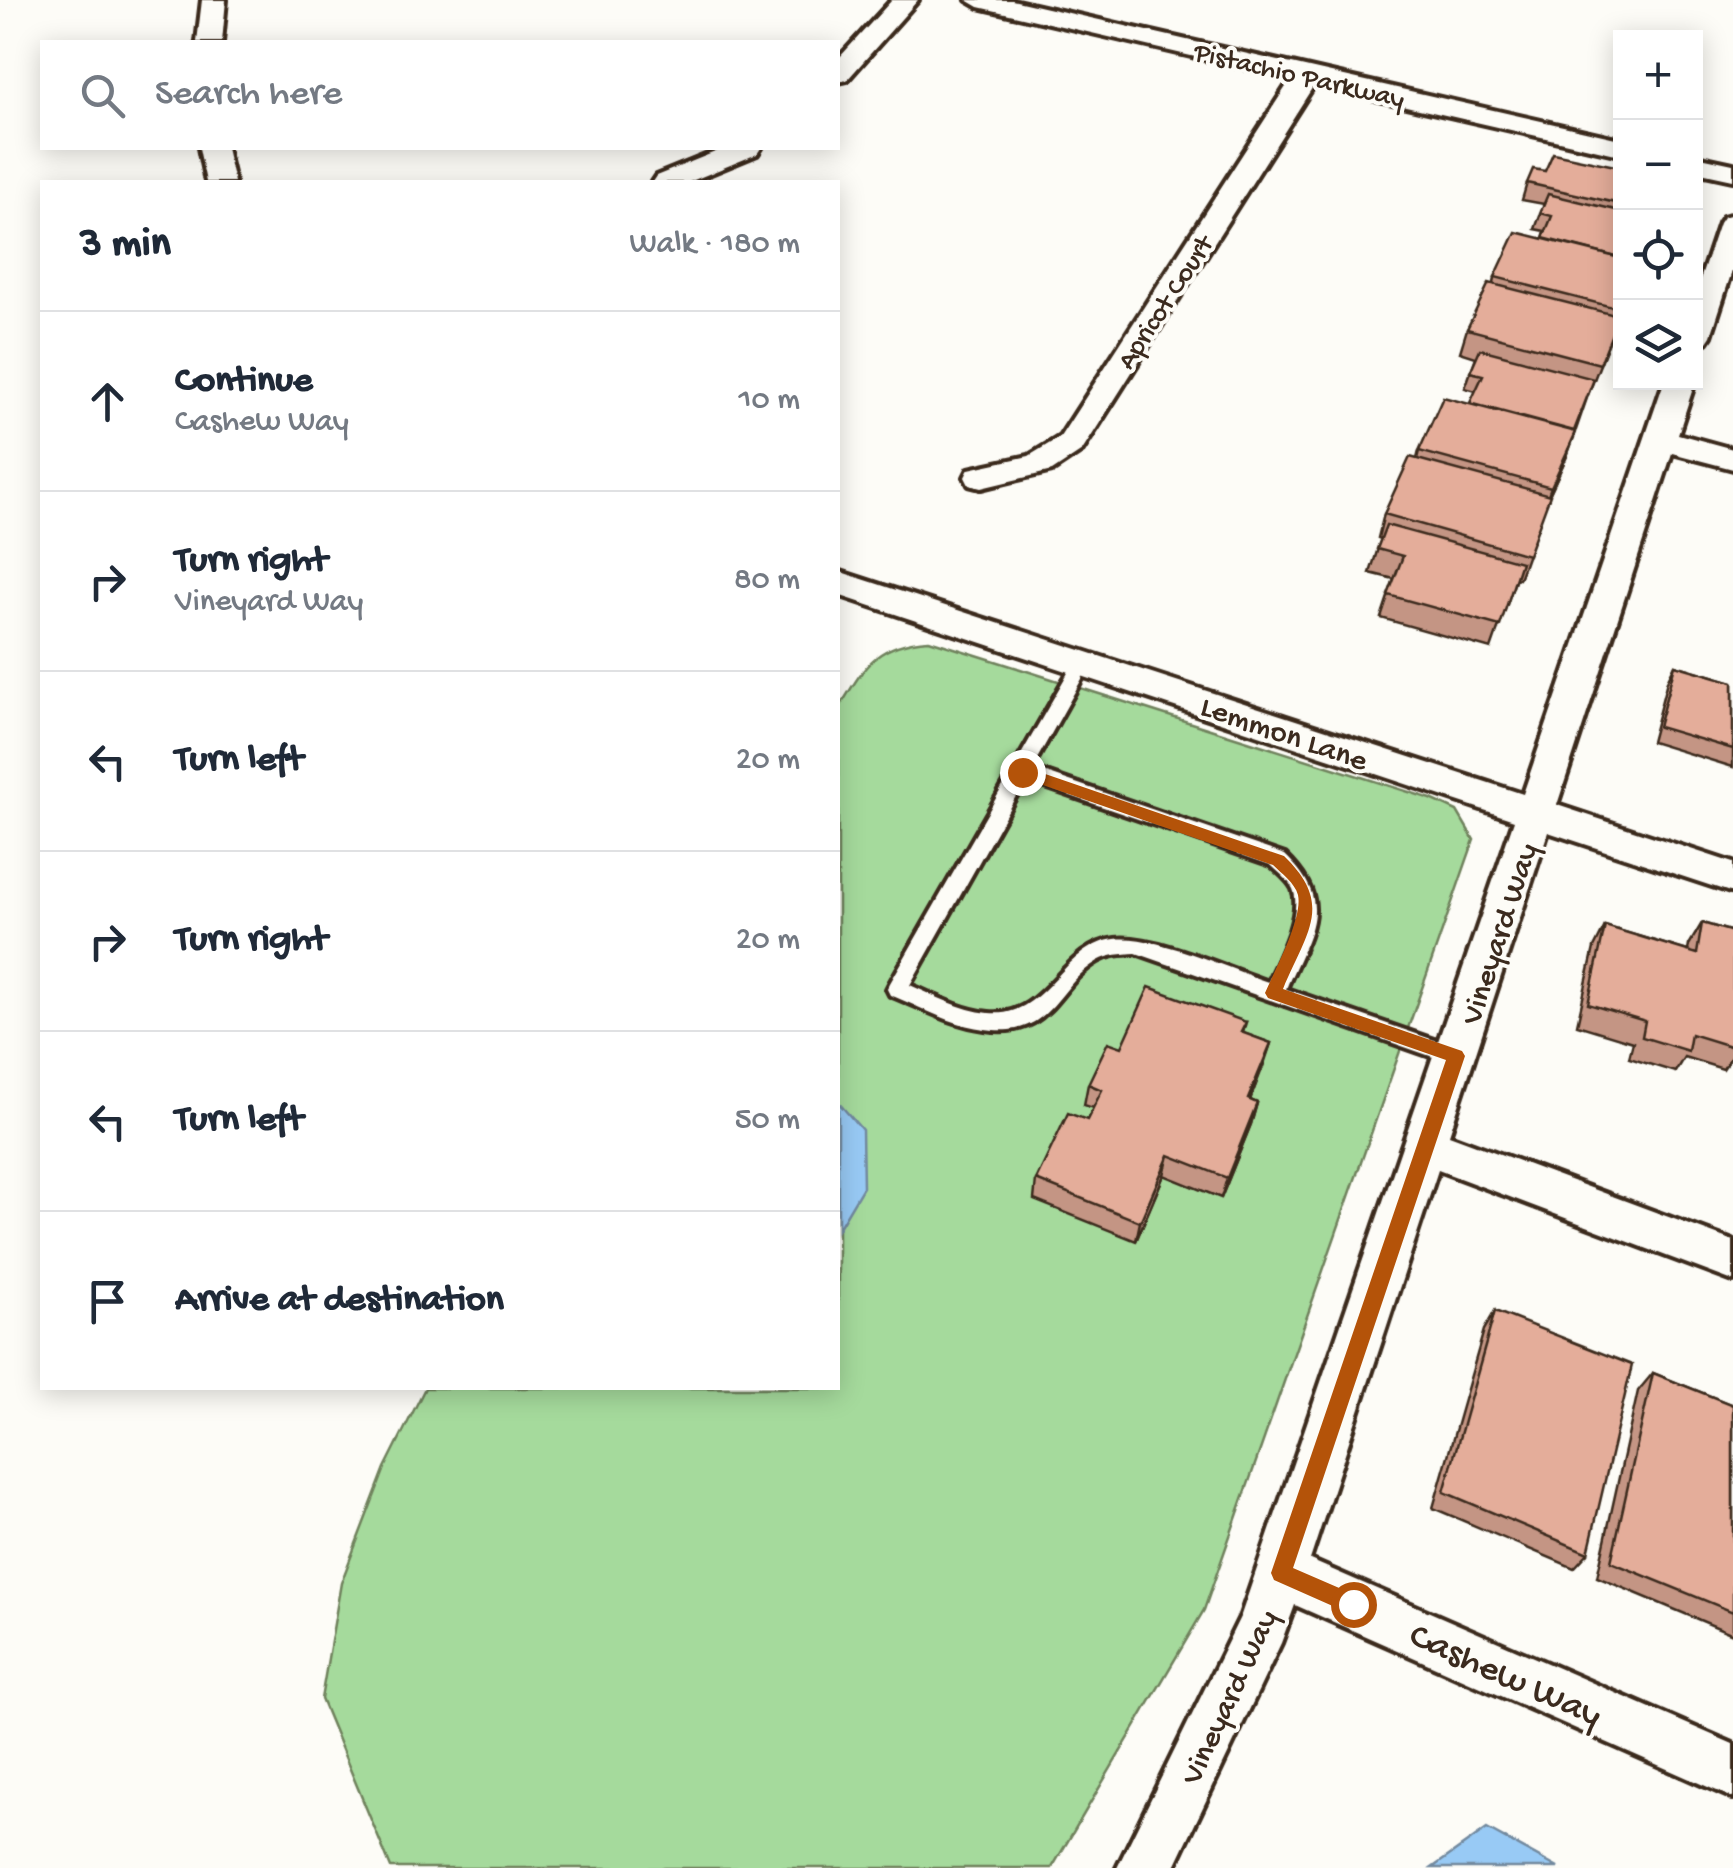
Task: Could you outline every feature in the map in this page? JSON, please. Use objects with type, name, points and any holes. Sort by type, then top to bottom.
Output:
[{"type":"street","points":[[210,40],[214,0]]},
{"type":"street","points":[[840,72],[906,0]]},
{"type":"street","name":"Pistachio Parkway","points":[[979,0],[1613,145]]},
{"type":"street","name":"Apricot Court","points":[[981,477],[1040,465],[1072,444],[1307,75]]},
{"type":"street","points":[[212,150],[220,180]]},
{"type":"street","points":[[671,180],[742,150]]},
{"type":"street","points":[[1703,166],[1733,172]]},
{"type":"street","points":[[1703,315],[1733,223]]},
{"type":"street","name":"Vineyard Way","points":[[1145,1868],[1263,1626],[1677,390]]},
{"type":"street","points":[[1661,440],[1733,460]]},
{"type":"street","name":"Lemmon Lane","points":[[840,584],[1733,878]]},
{"type":"street","points":[[1426,1146],[1733,1261]]},
{"type":"street","name":"Cashew Way","points":[[1281,1573],[1733,1771]]},
{"type":"lane","points":[[1082,661],[897,989],[975,1020],[1004,1022],[1032,1014],[1056,994],[1086,955],[1109,944],[1136,946],[1456,1056]]},
{"type":"lane","points":[[1022,772],[1278,860],[1298,879],[1306,896],[1304,915],[1274,993]]},
{"type":"green space","points":[[929,640],[1431,799],[1457,811],[1474,840],[1204,1610],[1052,1868],[391,1868],[321,1699],[341,1583],[385,1468],[424,1390],[840,1390],[840,707],[873,660],[910,642]]},
{"type":"water","points":[[840,1104],[862,1130],[863,1187],[840,1226]]},
{"type":"water","points":[[1487,1829],[1558,1868],[1432,1868]]},
{"type":"building","points":[[1553,153],[1613,166],[1613,202],[1527,183],[1533,169],[1545,171]]},
{"type":"building","points":[[1548,194],[1613,209],[1613,256],[1543,238],[1552,216],[1540,213]]},
{"type":"building","points":[[1516,232],[1613,256],[1613,307],[1495,277]]},
{"type":"building","points":[[1489,283],[1613,314],[1613,331],[1600,364],[1467,329]]},
{"type":"building","points":[[1480,349],[1594,379],[1574,431],[1470,403],[1483,375],[1470,372]]},
{"type":"building","points":[[1443,397],[1576,432],[1551,487],[1419,451]]},
{"type":"building","points":[[1410,457],[1550,495],[1528,555],[1384,514]]},
{"type":"building","points":[[1386,525],[1521,562],[1500,626],[1388,595],[1403,556],[1377,549]]},
{"type":"building","points":[[1675,665],[1733,682],[1733,749],[1658,727]]},
{"type":"building","points":[[1702,923],[1733,932],[1733,1047],[1691,1034],[1688,1051],[1642,1037],[1645,1021],[1588,1004],[1605,926],[1697,954]]},
{"type":"building","points":[[1149,987],[1246,1022],[1241,1032],[1271,1043],[1248,1099],[1257,1103],[1227,1178],[1169,1155],[1140,1222],[1036,1180],[1068,1113],[1087,1120],[1102,1090],[1088,1084],[1108,1042],[1122,1047]]},
{"type":"building","points":[[1495,1311],[1632,1365],[1588,1553],[1444,1492]]},
{"type":"building","points":[[1653,1373],[1733,1405],[1733,1612],[1611,1562]]},
{"type":"route","points":[[1022,772],[1278,860],[1298,879],[1306,896],[1304,915],[1274,993],[1456,1056],[1281,1573],[1353,1604]]}]
